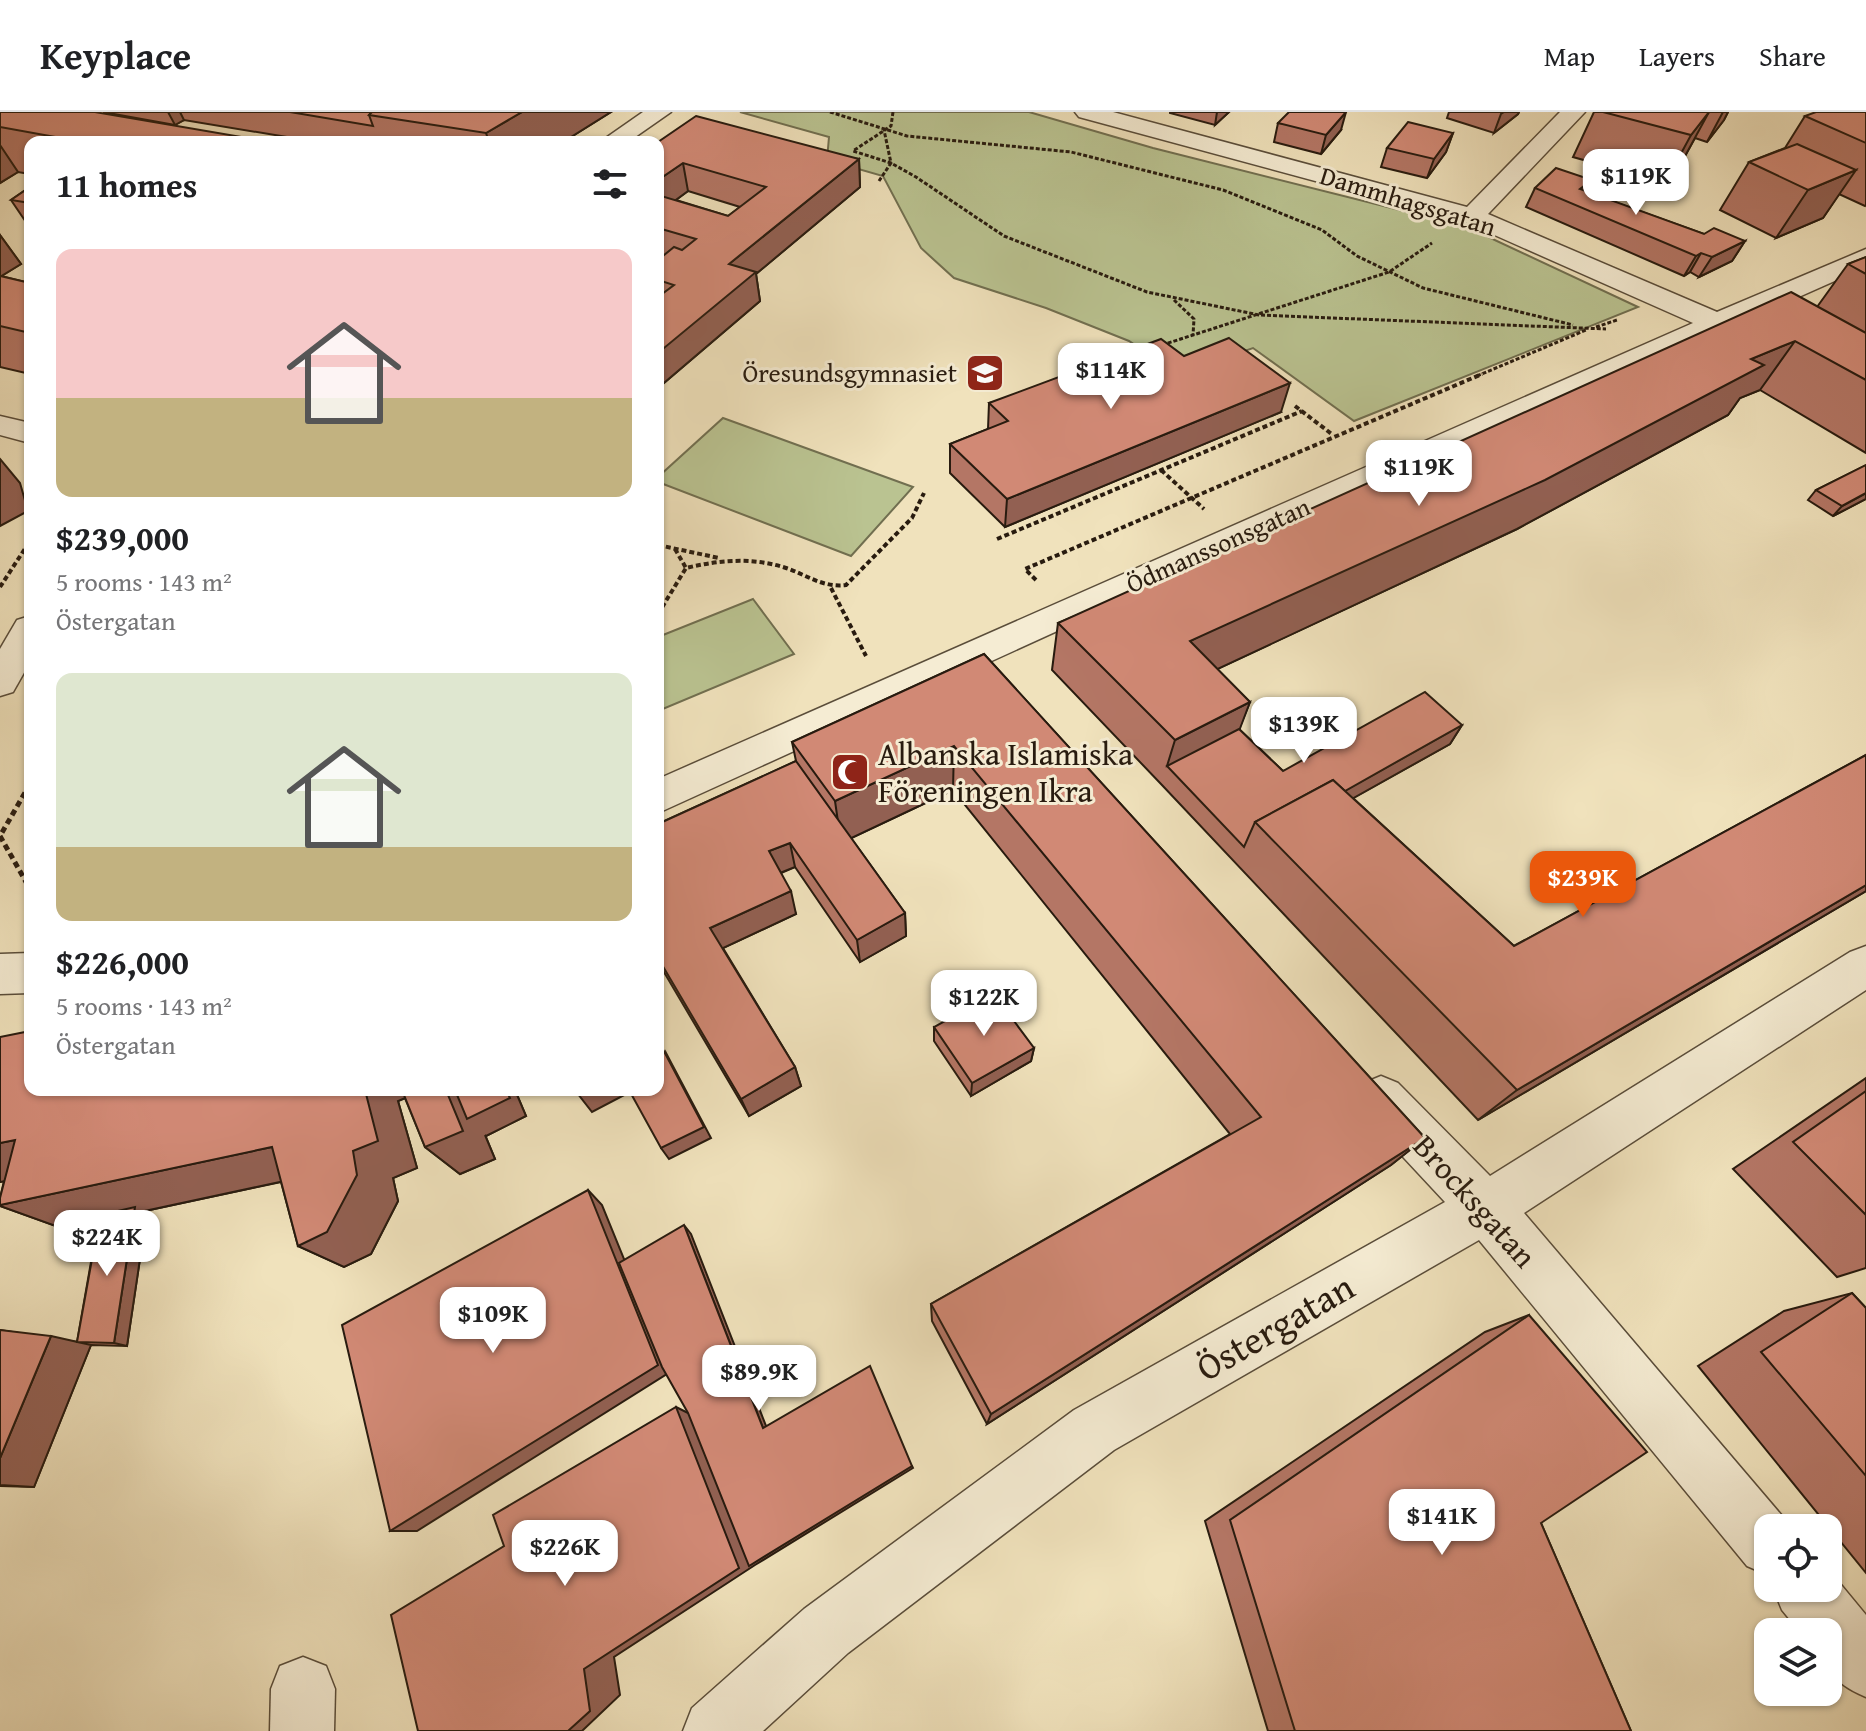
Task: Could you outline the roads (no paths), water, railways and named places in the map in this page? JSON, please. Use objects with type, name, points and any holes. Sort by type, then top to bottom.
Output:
[{"type":"street","points":[[621,136],[659,112]]},
{"type":"street","name":"Dammhagsgatan","points":[[1087,112],[1472,216],[1718,323]]},
{"type":"street","points":[[1472,216],[1571,112]]},
{"type":"street","name":"Ödmanssonsgatan","points":[[664,794],[1866,257]]},
{"type":"street","points":[[1755,308],[1787,326]]},
{"type":"street","points":[[0,425],[24,431]]},
{"type":"street","points":[[0,682],[24,640]]},
{"type":"street","points":[[975,654],[1009,691]]},
{"type":"street","name":"Östergatan","points":[[715,1731],[826,1631],[1094,1430],[1486,1208],[1866,966]]},
{"type":"street","points":[[0,974],[24,973]]},
{"type":"street","name":"Brocksgatan","points":[[1348,1062],[1486,1208],[1754,1528]]},
{"type":"street","points":[[1815,1602],[1866,1665]]},
{"type":"place","name":"Öresundsgymnasiet","points":[[985,373]]},
{"type":"place","name":"Albanska Islamiska Föreningen Ikra","points":[[850,772]]}]
